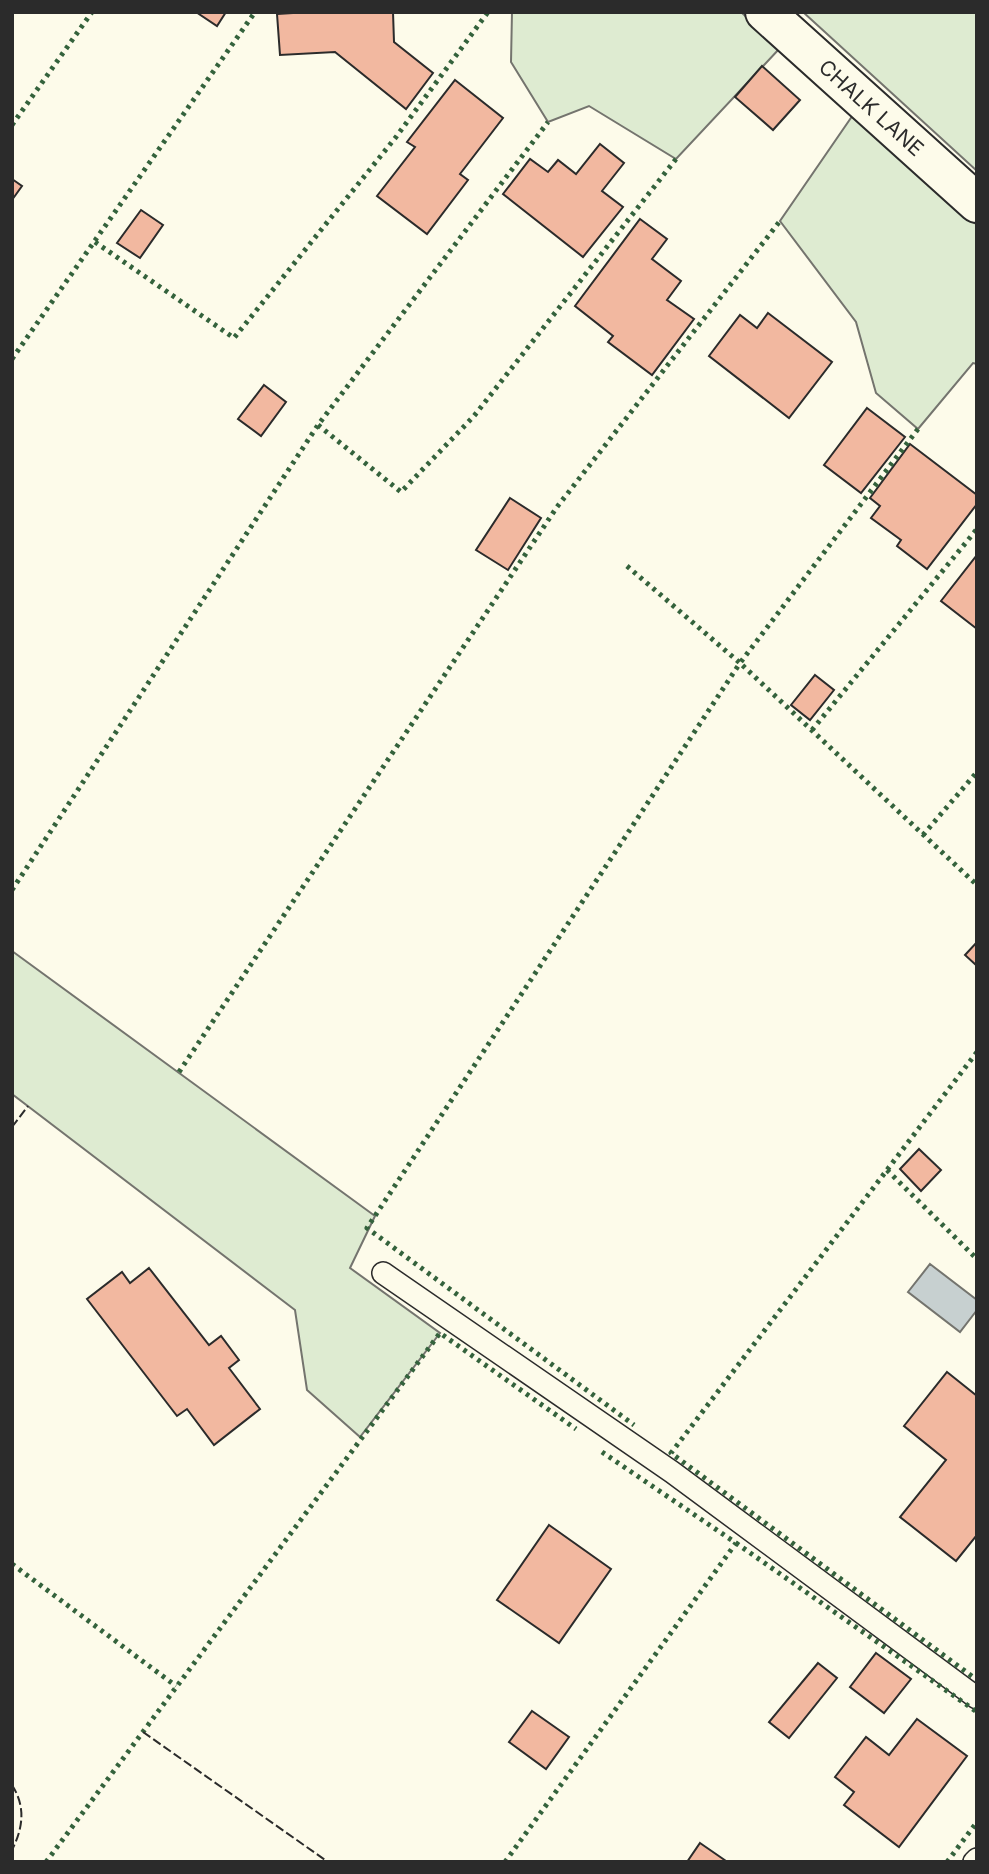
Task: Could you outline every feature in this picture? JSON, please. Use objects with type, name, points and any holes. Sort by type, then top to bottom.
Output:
[{"type":"street","name":"CHALK LANE","points":[[765,12],[977,204]]},
{"type":"lane","points":[[383,1273],[672,1472],[977,1698]]},
{"type":"green space","points":[[512,12],[741,12],[780,48],[676,159],[589,106],[548,122],[511,62]]},
{"type":"green space","points":[[803,12],[977,12],[977,171]]},
{"type":"green space","points":[[855,112],[977,225],[977,364],[973,363],[918,429],[876,393],[856,322],[780,221]]},
{"type":"green space","points":[[12,951],[375,1216],[350,1268],[440,1333],[360,1437],[307,1390],[295,1310],[12,1094]]},
{"type":"shaded area","points":[[930,1264],[977,1300],[977,1310],[960,1332],[908,1292]]},
{"type":"building","points":[[196,12],[226,12],[217,26]]},
{"type":"building","points":[[393,12],[394,42],[433,73],[406,109],[335,52],[280,55],[277,14]]},
{"type":"building","points":[[762,66],[800,100],[773,130],[735,97]]},
{"type":"building","points":[[455,80],[503,118],[460,174],[468,180],[427,234],[377,196],[415,147],[407,142]]},
{"type":"building","points":[[600,144],[624,163],[602,191],[623,207],[583,257],[503,194],[530,159],[548,172],[558,160],[576,174]]},
{"type":"building","points":[[12,179],[22,186],[12,200]]},
{"type":"building","points":[[141,210],[163,225],[140,258],[117,243]]},
{"type":"building","points":[[640,219],[667,239],[652,259],[681,281],[667,300],[694,319],[652,375],[608,342],[613,336],[575,306]]},
{"type":"building","points":[[768,313],[832,362],[789,418],[709,356],[740,315],[757,328]]},
{"type":"building","points":[[264,385],[286,402],[261,436],[238,419]]},
{"type":"building","points":[[867,408],[905,437],[861,493],[824,465]]},
{"type":"building","points":[[910,444],[977,495],[977,504],[927,569],[897,546],[901,540],[871,518],[880,506],[870,498]]},
{"type":"building","points":[[510,498],[541,518],[508,570],[476,550]]},
{"type":"building","points":[[977,555],[977,629],[941,601]]},
{"type":"building","points":[[815,675],[834,690],[810,720],[791,705]]},
{"type":"building","points":[[977,942],[977,966],[965,955]]},
{"type":"building","points":[[919,1149],[941,1170],[921,1191],[900,1169]]},
{"type":"building","points":[[149,1268],[209,1345],[221,1336],[239,1360],[229,1368],[260,1409],[214,1445],[187,1409],[177,1416],[87,1299],[122,1272],[130,1283]]},
{"type":"building","points":[[947,1372],[977,1396],[977,1535],[956,1561],[900,1517],[946,1460],[904,1426]]},
{"type":"building","points":[[549,1525],[611,1569],[559,1643],[497,1600]]},
{"type":"building","points":[[876,1653],[911,1679],[884,1713],[850,1687]]},
{"type":"building","points":[[818,1663],[837,1678],[789,1738],[769,1722]]},
{"type":"building","points":[[532,1711],[569,1737],[546,1769],[509,1742]]},
{"type":"building","points":[[917,1719],[967,1756],[899,1847],[844,1805],[854,1792],[835,1777],[866,1737],[889,1755]]},
{"type":"building","points":[[700,1843],[726,1861],[726,1862],[687,1862]]},
{"type":"hedge","points":[[12,125],[92,12]]},
{"type":"hedge","points":[[12,359],[255,12]]},
{"type":"hedge","points":[[95,242],[234,338],[396,137],[488,12]]},
{"type":"hedge","points":[[12,890],[318,425],[548,122]]},
{"type":"hedge","points":[[318,425],[401,492],[474,416],[676,159]]},
{"type":"hedge","points":[[179,1072],[557,507],[780,221]]},
{"type":"hedge","points":[[918,429],[740,663],[977,885]]},
{"type":"hedge","points":[[812,730],[977,529]]},
{"type":"hedge","points":[[627,566],[740,663],[367,1228],[634,1425]]},
{"type":"hedge","points":[[923,835],[977,772]]},
{"type":"hedge","points":[[977,1052],[671,1453],[977,1680]]},
{"type":"hedge","points":[[887,1170],[977,1259]]},
{"type":"hedge","points":[[46,1862],[440,1333],[576,1429]]},
{"type":"hedge","points":[[505,1862],[736,1543],[602,1452]]},
{"type":"hedge","points":[[736,1543],[977,1712]]},
{"type":"hedge","points":[[12,1564],[176,1686]]},
{"type":"hedge","points":[[947,1862],[977,1822]]},
{"type":"fence","points":[[12,1127],[28,1106]]},
{"type":"fence","points":[[143,1732],[328,1862]]},
{"type":"fence","points":[[12,1785],[21,1809],[19,1834],[12,1850]]}]
